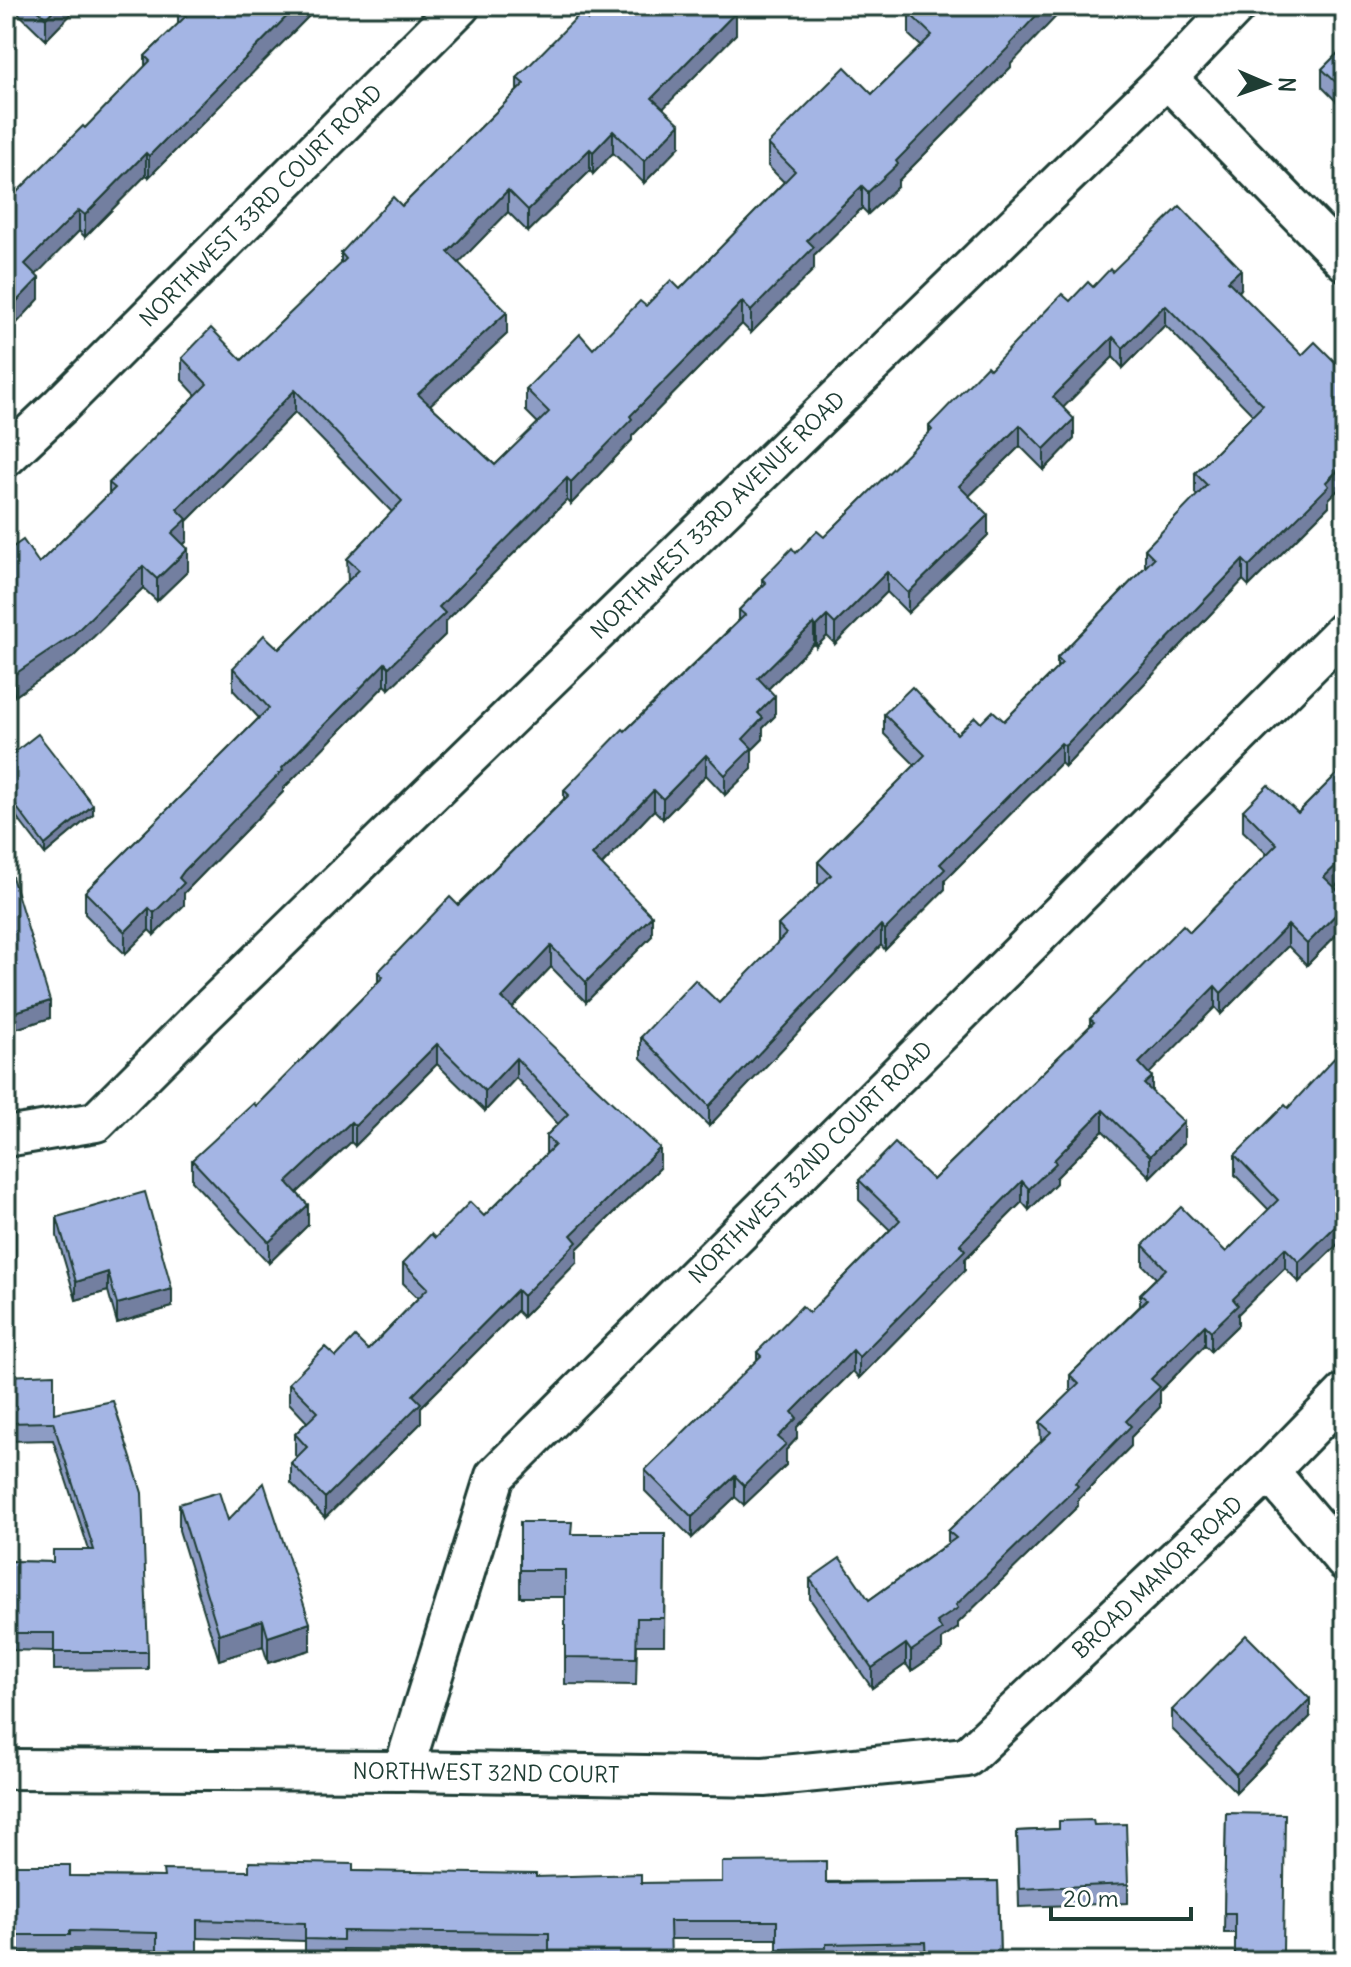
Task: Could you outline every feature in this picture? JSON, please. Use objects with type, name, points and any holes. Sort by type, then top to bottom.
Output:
[{"type":"street","name":"NORTHWEST 33RD COURT ROAD","points":[[6,457],[460,6]]},
{"type":"street","name":"NORTHWEST 33RD AVENUE ROAD","points":[[6,1137],[96,1122],[1167,78],[1236,6]]},
{"type":"street","points":[[1167,78],[1345,261]]},
{"type":"street","name":"NORTHWEST 32ND COURT ROAD","points":[[403,1771],[495,1476],[1345,630]]},
{"type":"street","name":"BROAD MANOR ROAD","points":[[967,1757],[1269,1471],[1345,1393]]},
{"type":"street","points":[[1269,1471],[1345,1561]]},
{"type":"street","name":"NORTHWEST 32ND COURT","points":[[6,1769],[764,1777],[967,1757]]},
{"type":"building","points":[[33,6],[57,6],[46,18]]},
{"type":"building","points":[[181,6],[297,6],[149,156],[146,153],[85,215],[79,210],[25,264],[39,278],[15,303],[6,296],[6,203],[150,61],[145,56],[186,16],[178,9]]},
{"type":"building","points":[[602,6],[729,6],[736,12],[652,98],[680,124],[644,161],[613,131],[593,152],[590,149],[528,210],[508,190],[448,252],[507,312],[418,394],[495,465],[549,412],[526,389],[580,334],[593,349],[640,301],[646,306],[671,280],[680,289],[795,171],[768,144],[845,67],[872,94],[932,35],[909,13],[916,6],[1045,6],[1011,45],[896,161],[898,164],[868,192],[862,186],[807,240],[814,247],[751,311],[742,302],[630,416],[632,419],[571,482],[567,478],[439,607],[445,613],[389,667],[385,663],[282,768],[184,871],[179,878],[184,883],[154,913],[149,908],[125,932],[85,892],[269,708],[233,668],[264,635],[279,649],[359,570],[347,559],[402,501],[295,390],[177,509],[187,519],[172,533],[188,549],[157,579],[143,566],[73,635],[15,674],[6,661],[6,552],[23,540],[39,563],[115,488],[109,483],[207,384],[182,358],[211,328],[242,360],[346,259],[341,253],[393,197],[402,206],[524,84],[517,78],[581,13],[588,20]]},
{"type":"building","points":[[1345,46],[1345,91],[1322,69]]},
{"type":"building","points":[[1180,206],[1241,269],[1228,281],[1302,355],[1315,342],[1345,372],[1345,463],[1326,482],[1329,486],[1249,566],[1243,560],[1065,746],[1061,743],[940,864],[945,869],[885,930],[881,925],[709,1106],[641,1037],[695,980],[719,1003],[786,934],[778,925],[831,875],[818,862],[925,755],[884,714],[912,687],[957,734],[975,717],[981,723],[993,711],[1004,721],[1062,663],[1057,658],[1154,558],[1145,549],[1207,485],[1195,473],[1263,405],[1165,305],[1123,348],[1113,337],[1053,397],[1074,419],[1044,449],[1020,425],[959,486],[988,515],[908,593],[887,572],[835,624],[827,616],[816,627],[814,623],[758,678],[775,696],[758,713],[763,718],[743,739],[752,748],[725,775],[706,755],[663,799],[654,790],[592,855],[652,916],[586,982],[551,946],[502,998],[660,1148],[571,1235],[577,1242],[523,1296],[517,1290],[413,1395],[421,1403],[325,1498],[291,1463],[307,1447],[295,1434],[318,1412],[289,1383],[325,1347],[336,1357],[355,1337],[368,1350],[428,1288],[403,1263],[431,1234],[435,1238],[470,1202],[484,1216],[555,1145],[546,1136],[568,1114],[516,1058],[485,1091],[437,1044],[355,1126],[351,1122],[287,1182],[308,1205],[269,1242],[192,1160],[254,1103],[256,1106],[383,977],[378,972],[450,897],[458,905],[569,795],[564,790],[623,729],[625,731],[745,615],[739,610],[766,583],[762,579],[792,548],[796,553],[817,531],[824,537],[932,430],[929,426],[987,366],[990,369],[1062,294],[1070,301],[1088,282],[1093,287]]},
{"type":"building","points":[[38,734],[93,805],[45,845],[6,793],[6,759]]},
{"type":"building","points":[[1345,766],[1345,857],[1324,877],[1345,897],[1345,905],[1307,944],[1288,925],[1221,993],[1215,986],[1139,1063],[1152,1077],[1144,1084],[1184,1122],[1150,1156],[1103,1110],[1029,1189],[1022,1181],[960,1244],[965,1250],[859,1357],[853,1350],[792,1412],[797,1418],[778,1437],[786,1444],[744,1485],[735,1476],[692,1517],[645,1470],[761,1356],[757,1352],[802,1306],[809,1313],[900,1220],[859,1180],[895,1143],[933,1180],[1094,1022],[1090,1019],[1183,925],[1190,932],[1277,844],[1243,810],[1268,785],[1298,813]]},
{"type":"building","points":[[6,857],[50,1001],[15,1012],[11,999],[6,1000]]},
{"type":"building","points":[[1339,1053],[1345,1060],[1345,1217],[1299,1262],[1285,1248],[1233,1299],[1238,1305],[1211,1331],[1205,1325],[1151,1379],[1160,1387],[1126,1421],[1131,1426],[1075,1483],[1078,1486],[956,1605],[958,1608],[937,1622],[942,1630],[911,1651],[906,1644],[872,1668],[810,1579],[840,1558],[869,1600],[956,1538],[948,1531],[1051,1432],[1040,1422],[1079,1384],[1070,1375],[1147,1300],[1140,1294],[1166,1269],[1143,1245],[1181,1207],[1226,1252],[1278,1200],[1235,1155],[1285,1105],[1288,1108]]},
{"type":"building","points":[[145,1192],[172,1289],[117,1304],[108,1272],[76,1282],[57,1217]]},
{"type":"building","points":[[15,1229],[14,1335],[6,1335],[6,1232]]},
{"type":"building","points":[[54,1374],[54,1413],[113,1401],[142,1493],[148,1652],[54,1652],[54,1633],[6,1633],[6,1561],[53,1562],[53,1550],[94,1550],[53,1422],[6,1423],[6,1376]]},
{"type":"building","points":[[264,1483],[310,1623],[268,1637],[263,1620],[219,1634],[179,1504],[219,1492],[228,1520]]},
{"type":"building","points":[[520,1522],[572,1522],[571,1534],[665,1534],[664,1618],[637,1618],[636,1658],[565,1657],[565,1570],[520,1570]]},
{"type":"building","points":[[1246,1635],[1310,1699],[1236,1774],[1172,1710]]},
{"type":"building","points":[[1226,1813],[1285,1814],[1283,1952],[1296,1952],[1296,1961],[1235,1961],[1235,1913],[1224,1913]]},
{"type":"building","points":[[1093,1820],[1094,1825],[1126,1824],[1128,1884],[1019,1889],[1017,1831],[1059,1829],[1059,1821]]},
{"type":"building","points":[[826,1861],[826,1883],[998,1881],[1000,1960],[926,1961],[925,1942],[826,1944],[826,1948],[777,1949],[777,1921],[670,1921],[671,1961],[549,1961],[549,1933],[343,1931],[343,1940],[305,1939],[305,1923],[197,1920],[197,1955],[157,1954],[157,1933],[70,1931],[70,1935],[6,1935],[6,1865],[70,1865],[70,1876],[164,1877],[163,1870],[249,1871],[249,1862],[353,1864],[353,1871],[536,1874],[536,1877],[641,1874],[641,1883],[722,1882],[722,1862]]}]
